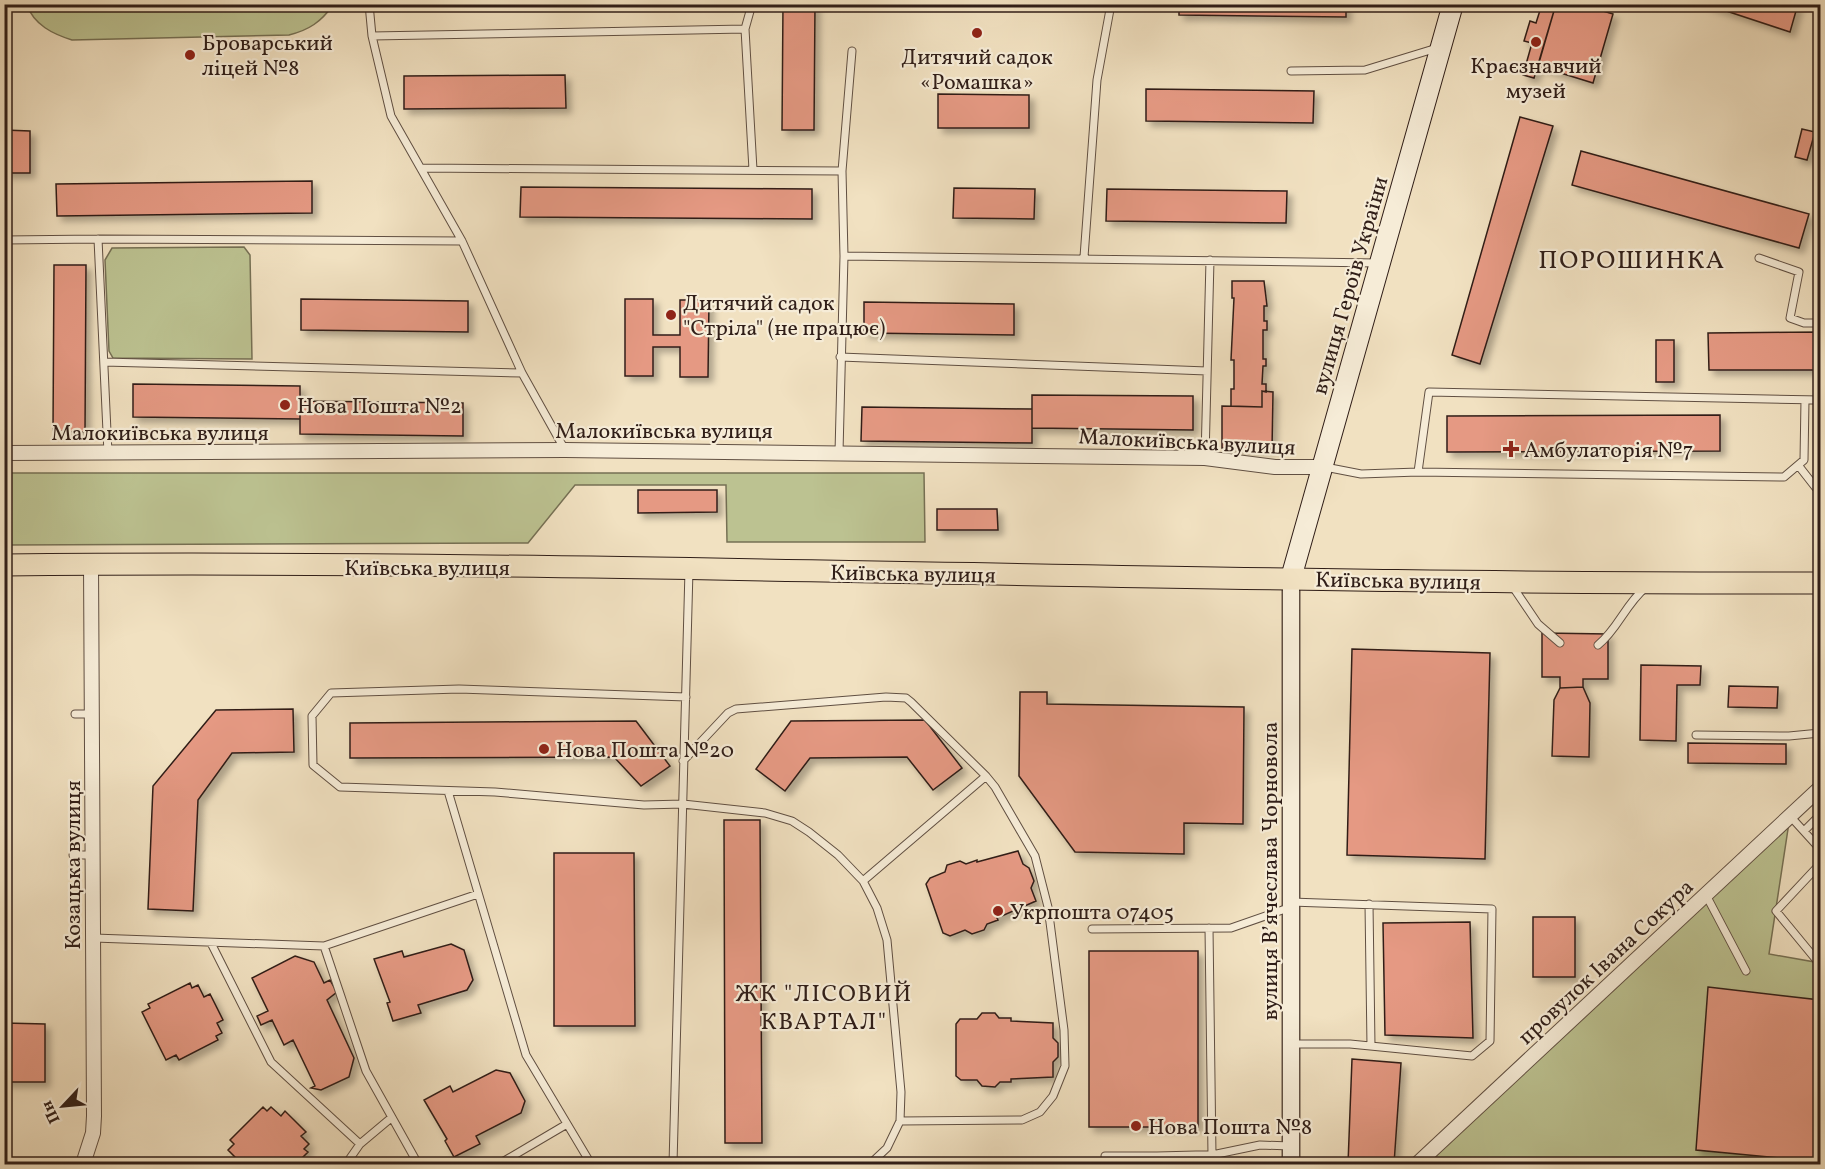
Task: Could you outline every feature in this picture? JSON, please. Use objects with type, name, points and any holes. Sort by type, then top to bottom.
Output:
[{"type":"main road","name":"вулиця Героїв України","points":[[1292,578],[1453,4]]},
{"type":"main road","name":"Київська вулиця","points":[[4,565],[689,570],[1510,582],[1821,583]]},
{"type":"street","name":"Малокиївська вулиця","points":[[4,453],[565,450],[839,452],[1205,458],[1275,467],[1323,467]]},
{"type":"street","name":"Козацька вулиця","points":[[83,1164],[93,1133],[94,1116],[91,564]]},
{"type":"street","name":"вулиця Вʼячеслава Чорновола","points":[[1291,1164],[1292,578]]},
{"type":"street","name":"провулок Івана Сокура","points":[[1417,1164],[1821,788]]},
{"type":"lane","points":[[369,4],[372,36],[392,116],[462,241],[522,373],[565,450]]},
{"type":"lane","points":[[752,4],[745,29],[753,170]]},
{"type":"lane","points":[[1084,257],[1096,80],[1112,4]]},
{"type":"lane","points":[[372,36],[745,29]]},
{"type":"lane","points":[[1292,71],[1365,70],[1440,48]]},
{"type":"lane","points":[[839,452],[844,256],[842,171],[852,51]]},
{"type":"lane","points":[[420,168],[842,171]]},
{"type":"lane","points":[[98,239],[108,453]]},
{"type":"lane","points":[[4,240],[462,241]]},
{"type":"lane","points":[[844,256],[1084,257],[1380,263]]},
{"type":"lane","points":[[1759,258],[1799,272],[1790,318],[1804,323],[1821,323]]},
{"type":"lane","points":[[1205,458],[1209,260]]},
{"type":"lane","points":[[840,357],[1207,371]]},
{"type":"lane","points":[[104,362],[522,373]]},
{"type":"lane","points":[[1418,472],[1429,392],[1821,400]]},
{"type":"lane","points":[[1323,467],[1361,474],[1418,472],[1784,477],[1804,460],[1805,400]]},
{"type":"lane","points":[[1798,465],[1816,488],[1821,489]]},
{"type":"lane","points":[[673,1164],[689,570]]},
{"type":"lane","points":[[1510,582],[1538,624],[1560,643]]},
{"type":"lane","points":[[1598,645],[1610,635],[1629,603],[1650,583]]},
{"type":"lane","points":[[686,698],[459,689],[331,693],[312,716],[313,765],[340,787],[448,791],[644,805],[683,804],[765,813],[792,821],[838,855],[863,881],[877,908],[888,949],[902,1092],[900,1121],[887,1148],[870,1164]]},
{"type":"lane","points":[[683,761],[728,713],[736,709],[906,698],[921,710],[995,787],[1035,856],[1048,907],[1064,1030],[1065,1066],[1053,1096],[1040,1112],[1022,1120],[900,1121]]},
{"type":"lane","points":[[75,714],[92,714]]},
{"type":"lane","points":[[1696,735],[1790,736],[1821,733]]},
{"type":"lane","points":[[863,881],[986,776]]},
{"type":"lane","points":[[448,791],[526,1055],[591,1164]]},
{"type":"lane","points":[[1804,831],[1821,815]]},
{"type":"lane","points":[[1790,816],[1821,849]]},
{"type":"lane","points":[[73,855],[93,855]]},
{"type":"lane","points":[[1821,864],[1776,911],[1818,963],[1821,960]]},
{"type":"lane","points":[[94,938],[324,946],[478,894]]},
{"type":"lane","points":[[1706,895],[1746,971]]},
{"type":"lane","points":[[1092,929],[1231,928],[1291,904],[1369,904],[1492,909],[1490,1041],[1472,1056],[1371,1046],[1291,1044]]},
{"type":"lane","points":[[1369,904],[1371,1046]]},
{"type":"lane","points":[[1209,928],[1212,1155]]},
{"type":"lane","points":[[211,943],[271,1062],[360,1144]]},
{"type":"lane","points":[[324,946],[366,1071],[418,1164]]},
{"type":"lane","points":[[346,1164],[360,1144],[391,1119]]},
{"type":"lane","points":[[499,1164],[567,1124]]},
{"type":"lane","points":[[1105,1156],[1212,1155],[1260,1145],[1291,1146]]},
{"type":"lane","points":[[1196,1155],[1196,1164]]},
{"type":"lane","points":[[1157,1156],[1157,1164]]},
{"type":"green space","points":[[27,4],[333,5],[314,25],[289,35],[72,40],[45,28],[34,18]]},
{"type":"green space","points":[[244,247],[250,255],[252,359],[113,358],[109,351],[105,260],[112,248]]},
{"type":"green space","points":[[5,473],[924,473],[925,542],[727,542],[726,485],[575,485],[528,543],[5,545]]},
{"type":"green space","points":[[1790,816],[1769,954],[1820,963],[1820,1164],[1417,1164]]},
{"type":"building","points":[[783,4],[815,4],[814,130],[782,130]]},
{"type":"building","points":[[1179,4],[1346,4],[1346,17],[1179,15]]},
{"type":"building","name":"Краєзнавчий музей","points":[[1542,4],[1556,4],[1534,78],[1523,75],[1532,43],[1524,41],[1530,21],[1536,23]]},
{"type":"building","points":[[1556,4],[1580,4],[1613,14],[1593,83],[1538,66]]},
{"type":"building","points":[[1705,4],[1798,4],[1790,32]]},
{"type":"building","points":[[565,75],[566,108],[404,109],[404,76]]},
{"type":"building","points":[[1146,89],[1314,91],[1313,123],[1146,121]]},
{"type":"building","points":[[938,94],[1029,95],[1029,128],[938,128]]},
{"type":"building","points":[[1520,117],[1553,126],[1480,364],[1452,355]]},
{"type":"building","points":[[1802,129],[1815,132],[1807,160],[1795,157]]},
{"type":"building","points":[[4,130],[30,131],[30,173],[4,173]]},
{"type":"building","points":[[1581,151],[1809,214],[1799,248],[1572,185]]},
{"type":"building","points":[[312,181],[312,213],[57,216],[56,184]]},
{"type":"building","points":[[521,187],[812,189],[812,219],[520,217]]},
{"type":"building","points":[[954,188],[1035,189],[1034,219],[953,218]]},
{"type":"building","points":[[1107,189],[1287,191],[1286,223],[1106,221]]},
{"type":"building","points":[[54,265],[86,265],[85,432],[53,431]]},
{"type":"building","points":[[1232,281],[1264,281],[1267,306],[1264,306],[1264,321],[1267,321],[1267,330],[1263,330],[1263,359],[1266,359],[1266,366],[1263,366],[1262,384],[1266,384],[1266,392],[1262,391],[1262,407],[1231,406],[1231,389],[1234,389],[1234,360],[1231,360],[1234,298],[1232,298]]},
{"type":"building","points":[[301,299],[468,301],[468,332],[301,330]]},
{"type":"building","points":[[625,299],[653,299],[653,335],[680,335],[680,300],[709,300],[708,377],[680,377],[680,347],[653,347],[653,376],[625,376]]},
{"type":"building","points":[[864,302],[1014,304],[1014,335],[864,333]]},
{"type":"building","points":[[1820,332],[1820,370],[1709,370],[1708,333]]},
{"type":"building","points":[[1656,340],[1674,340],[1674,382],[1656,382]]},
{"type":"building","points":[[133,384],[300,386],[300,419],[133,417]]},
{"type":"building","points":[[1262,391],[1273,392],[1272,449],[1222,448],[1222,406],[1262,407]]},
{"type":"building","points":[[1032,395],[1193,396],[1193,430],[1032,428]]},
{"type":"building","points":[[300,401],[463,403],[463,436],[300,434]]},
{"type":"building","points":[[862,407],[1032,409],[1032,443],[861,441]]},
{"type":"building","points":[[1720,415],[1720,451],[1447,452],[1447,416]]},
{"type":"building","points":[[638,490],[717,490],[717,512],[638,513]]},
{"type":"building","points":[[937,509],[997,509],[998,530],[937,530]]},
{"type":"building","points":[[1542,633],[1608,634],[1608,679],[1583,679],[1583,687],[1560,688],[1560,677],[1542,677]]},
{"type":"building","points":[[1352,649],[1490,653],[1485,859],[1347,855]]},
{"type":"building","points":[[1641,665],[1701,666],[1700,685],[1677,685],[1676,741],[1640,740]]},
{"type":"building","points":[[1729,686],[1778,687],[1777,708],[1728,707]]},
{"type":"building","points":[[1583,687],[1590,703],[1589,757],[1552,756],[1554,700],[1560,688]]},
{"type":"building","points":[[1020,692],[1047,692],[1047,704],[1244,707],[1243,824],[1184,823],[1184,854],[1075,852],[1019,776]]},
{"type":"building","points":[[293,709],[294,752],[232,753],[198,800],[193,911],[148,909],[153,786],[216,710]]},
{"type":"building","points":[[925,720],[962,768],[933,790],[907,757],[810,758],[785,791],[756,769],[791,721]]},
{"type":"building","points":[[636,721],[670,766],[641,786],[614,757],[350,758],[350,723]]},
{"type":"building","points":[[1688,743],[1786,744],[1786,764],[1688,763]]},
{"type":"building","points":[[724,820],[760,820],[762,1143],[725,1143]]},
{"type":"building","points":[[1018,851],[1034,881],[1031,888],[1036,901],[997,918],[998,920],[987,924],[984,930],[972,934],[965,930],[950,936],[943,933],[926,884],[930,878],[945,872],[947,865],[960,861],[966,864]]},
{"type":"building","points":[[554,853],[634,853],[635,1026],[554,1026]]},
{"type":"building","points":[[1533,917],[1575,917],[1575,977],[1533,977]]},
{"type":"building","points":[[1470,922],[1473,1038],[1385,1035],[1383,923]]},
{"type":"building","points":[[451,944],[464,950],[473,980],[467,990],[418,1005],[421,1013],[393,1021],[387,1003],[390,1002],[374,959],[402,951],[404,957]]},
{"type":"building","points":[[1089,951],[1198,951],[1198,1127],[1089,1127]]},
{"type":"building","points":[[295,956],[314,962],[324,983],[330,980],[337,992],[327,1000],[354,1058],[349,1077],[321,1090],[311,1088],[315,1086],[293,1040],[284,1045],[272,1020],[261,1025],[257,1016],[268,1011],[252,978]]},
{"type":"building","points":[[190,983],[192,988],[198,985],[204,997],[210,994],[223,1020],[217,1023],[222,1033],[216,1036],[218,1040],[179,1060],[176,1055],[166,1060],[142,1012],[150,1008],[148,1004]]},
{"type":"building","points":[[1708,987],[1820,1000],[1820,1162],[1696,1150]]},
{"type":"building","points":[[982,1013],[995,1013],[999,1018],[1011,1018],[1011,1021],[1053,1023],[1053,1038],[1058,1043],[1058,1057],[1053,1062],[1053,1077],[1011,1079],[1011,1082],[1000,1082],[995,1087],[982,1086],[977,1080],[961,1080],[956,1076],[956,1024],[960,1019],[977,1019]]},
{"type":"building","points":[[4,1023],[45,1024],[45,1082],[4,1082]]},
{"type":"building","points":[[1352,1059],[1401,1063],[1394,1164],[1348,1164]]},
{"type":"building","points":[[496,1070],[510,1073],[525,1101],[521,1113],[476,1136],[480,1144],[454,1157],[445,1141],[447,1139],[424,1100],[450,1086],[453,1092]]},
{"type":"building","points":[[263,1107],[267,1111],[271,1107],[281,1116],[285,1111],[306,1132],[301,1136],[309,1144],[304,1149],[308,1152],[296,1164],[242,1164],[228,1150],[234,1144],[230,1140]]},
{"type":"place","name":"Дитячий садок «Ромашка»","points":[[977,33]]},
{"type":"place","name":"Краєзнавчий музей","points":[[1536,42]]},
{"type":"place","name":"Броварський ліцей №8","points":[[190,55]]},
{"type":"place","name":"Дитячий садок \"Стріла\" (не працює)","points":[[671,315]]},
{"type":"place","name":"Нова Пошта №2","points":[[285,405]]},
{"type":"place","name":"Амбулаторія №7","points":[[1511,449]]},
{"type":"place","name":"Нова Пошта №20","points":[[544,749]]},
{"type":"place","name":"Укрпошта 07405","points":[[998,911]]},
{"type":"place","name":"Нова Пошта №8","points":[[1136,1126]]},
{"type":"district","name":"ПОРОШИНКА","points":[[1632,259]]},
{"type":"district","name":"ЖК \"ЛІСОВИЙ КВАРТАЛ\"","points":[[824,1007]]}]
